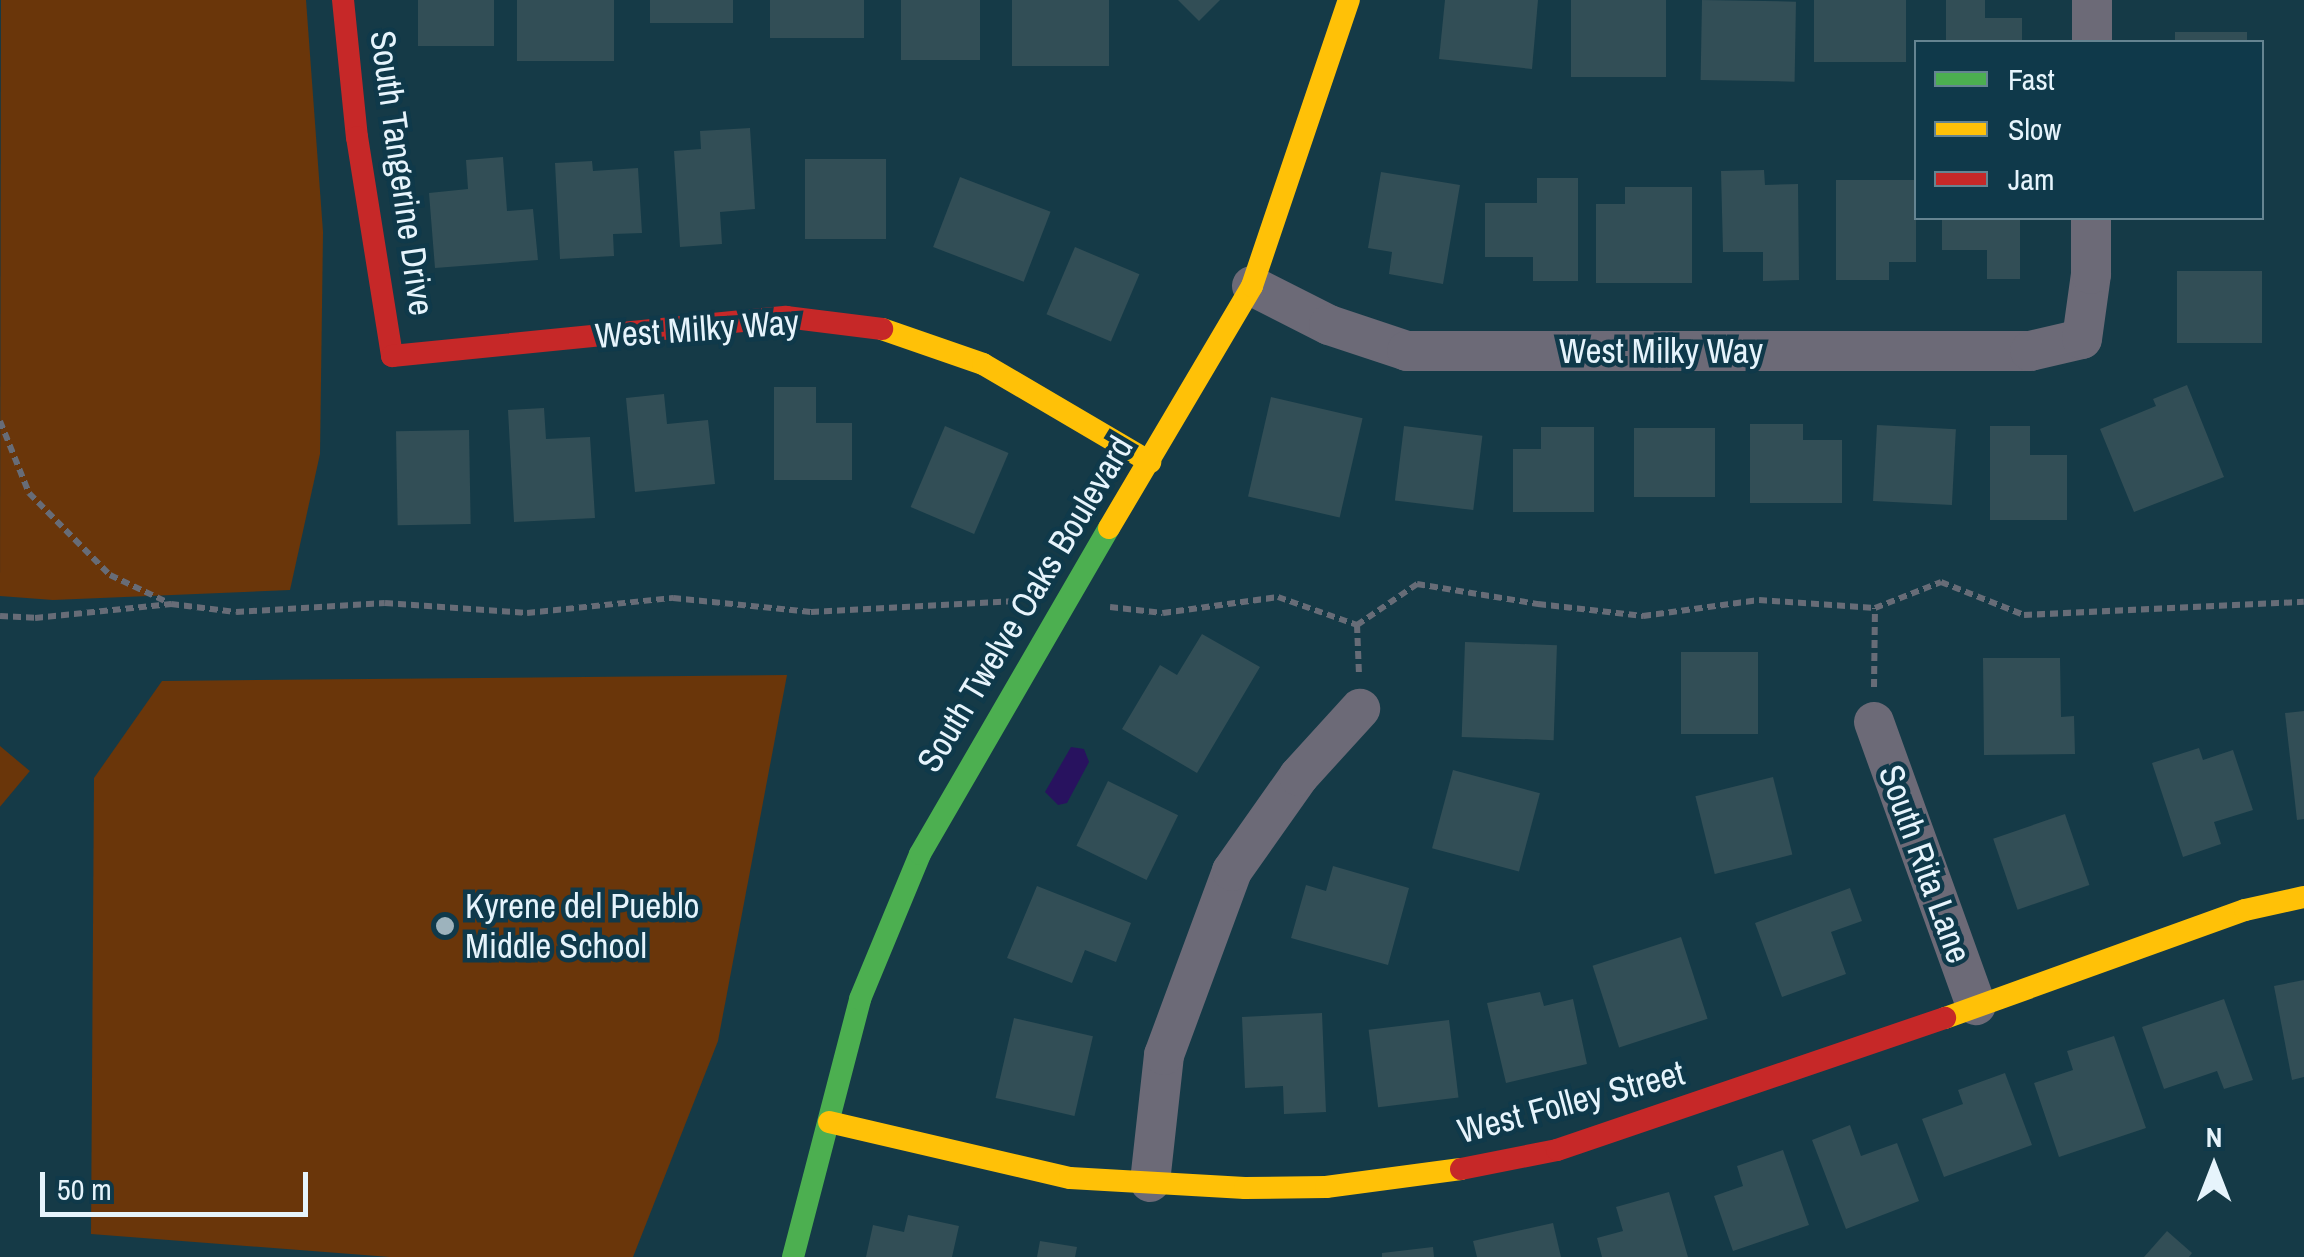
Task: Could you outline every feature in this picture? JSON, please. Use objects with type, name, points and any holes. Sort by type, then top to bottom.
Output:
[{"type":"street","name":"South Tangerine Drive","points":[[343,0],[360,156],[392,356]]},
{"type":"street","name":"South Twelve Oaks Boulevard","points":[[794,1257],[860,999],[920,854],[1062,602],[1150,462],[1252,286],[1350,0]]},
{"type":"street","points":[[2092,0],[2092,40]]},
{"type":"street","name":"West Milky Way","points":[[1252,286],[1329,324],[1407,351],[2030,351],[2082,339],[2091,274],[2091,220]]},
{"type":"street","name":"West Milky Way","points":[[392,356],[786,317],[885,330],[983,364],[1150,462]]},
{"type":"street","points":[[1150,1182],[1164,1055],[1232,871],[1299,776],[1360,709]]},
{"type":"street","name":"South Rita Lane","points":[[1874,722],[1976,1006]]},
{"type":"street","name":"West Folley Street","points":[[829,1122],[1070,1178],[1245,1188],[1326,1186],[1445,1172],[1557,1150],[1822,1063],[2246,910],[2304,897]]},
{"type":"path","points":[[0,421],[30,493],[110,575],[170,604]]},
{"type":"path","points":[[1358,625],[1417,584],[1643,616],[1759,600],[1875,608],[1941,582],[2024,614],[2304,602]]},
{"type":"path","points":[[0,616],[36,618],[170,604],[236,612],[385,603],[527,613],[674,598],[811,612],[987,601],[1062,602],[1163,613],[1278,597],[1358,625]]},
{"type":"path","points":[[1874,722],[1875,608]]},
{"type":"path","points":[[1358,625],[1360,709]]},
{"type":"shaded area","points":[[1,0],[306,0],[323,232],[320,454],[290,590],[53,600],[0,596]]},
{"type":"shaded area","name":"Kyrene del Pueblo Middle School","points":[[787,675],[718,1041],[633,1257],[390,1257],[91,1234],[94,778],[162,681]]},
{"type":"shaded area","points":[[0,746],[30,771],[0,807]]},
{"type":"shaded area","points":[[1071,747],[1084,749],[1089,762],[1067,803],[1058,805],[1045,792]]},
{"type":"building","points":[[418,0],[494,0],[494,46],[418,46]]},
{"type":"building","points":[[517,0],[614,0],[614,61],[517,61]]},
{"type":"building","points":[[650,0],[733,0],[733,23],[650,23]]},
{"type":"building","points":[[770,0],[864,0],[864,38],[770,38]]},
{"type":"building","points":[[901,0],[980,0],[980,60],[901,60]]},
{"type":"building","points":[[1012,0],[1109,0],[1109,66],[1012,66]]},
{"type":"building","points":[[1178,0],[1220,0],[1199,21]]},
{"type":"building","points":[[1445,0],[1538,0],[1532,69],[1439,59]]},
{"type":"building","points":[[1571,0],[1666,0],[1666,77],[1571,77]]},
{"type":"building","points":[[1702,0],[1796,2],[1795,82],[1701,80]]},
{"type":"building","points":[[1814,0],[1906,0],[1906,62],[1814,62]]},
{"type":"building","points":[[1946,0],[1985,0],[1985,18],[2022,18],[2022,40],[1946,40]]},
{"type":"building","points":[[2175,32],[2247,32],[2247,40],[2175,40]]},
{"type":"building","points":[[750,128],[755,209],[720,212],[722,244],[680,247],[674,151],[701,149],[700,131]]},
{"type":"building","points":[[503,157],[507,211],[533,209],[538,260],[435,268],[429,193],[468,189],[466,160]]},
{"type":"building","points":[[805,159],[886,159],[886,239],[805,239]]},
{"type":"building","points":[[592,161],[593,171],[638,168],[642,233],[613,234],[614,256],[560,259],[555,163]]},
{"type":"building","points":[[1764,170],[1765,185],[1798,184],[1799,280],[1763,281],[1763,252],[1723,252],[1721,171]]},
{"type":"building","points":[[1381,172],[1460,185],[1443,284],[1389,274],[1392,252],[1368,248]]},
{"type":"building","points":[[960,177],[1051,212],[1024,282],[933,247]]},
{"type":"building","points":[[1537,178],[1578,178],[1578,281],[1533,281],[1533,257],[1485,257],[1485,203],[1537,203]]},
{"type":"building","points":[[1836,180],[1914,180],[1916,262],[1889,262],[1889,280],[1836,280]]},
{"type":"building","points":[[1625,187],[1692,187],[1692,283],[1596,283],[1596,204],[1625,204]]},
{"type":"building","points":[[1942,220],[2020,220],[2020,279],[1987,279],[1987,250],[1942,250]]},
{"type":"building","points":[[1075,247],[1139,274],[1111,342],[1046,314]]},
{"type":"building","points":[[2177,271],[2262,271],[2262,343],[2177,343]]},
{"type":"building","points":[[2187,385],[2224,477],[2134,512],[2100,429],[2156,406],[2153,399]]},
{"type":"building","points":[[774,387],[816,387],[816,423],[852,423],[852,480],[774,480]]},
{"type":"building","points":[[664,394],[667,424],[708,420],[715,484],[635,492],[626,398]]},
{"type":"building","points":[[1271,397],[1363,418],[1340,518],[1248,496]]},
{"type":"building","points":[[544,408],[546,439],[590,437],[595,518],[514,522],[508,410]]},
{"type":"building","points":[[1750,424],[1803,424],[1803,440],[1842,440],[1842,503],[1750,503]]},
{"type":"building","points":[[1877,425],[1956,429],[1952,505],[1873,501]]},
{"type":"building","points":[[945,426],[1009,453],[974,534],[911,507]]},
{"type":"building","points":[[1404,426],[1482,436],[1473,510],[1395,500]]},
{"type":"building","points":[[1990,426],[2030,426],[2030,455],[2067,455],[2067,520],[1990,520]]},
{"type":"building","points":[[1541,427],[1594,427],[1594,512],[1513,512],[1513,449],[1541,449]]},
{"type":"building","points":[[1634,428],[1715,428],[1715,497],[1634,497]]},
{"type":"building","points":[[469,430],[471,524],[398,525],[396,431]]},
{"type":"building","points":[[1202,634],[1260,667],[1197,773],[1122,729],[1160,665],[1177,675]]},
{"type":"building","points":[[1465,642],[1557,645],[1554,740],[1462,737]]},
{"type":"building","points":[[1681,652],[1758,652],[1758,734],[1681,734]]},
{"type":"building","points":[[1983,658],[2060,658],[2061,717],[2074,716],[2075,754],[1984,755]]},
{"type":"building","points":[[2304,711],[2304,819],[2297,820],[2285,713]]},
{"type":"building","points":[[2199,748],[2203,760],[2233,750],[2253,810],[2214,822],[2221,844],[2183,857],[2152,763]]},
{"type":"building","points":[[1453,770],[1540,793],[1519,872],[1432,848]]},
{"type":"building","points":[[1773,777],[1792,855],[1715,874],[1695,796]]},
{"type":"building","points":[[1108,781],[1178,815],[1147,880],[1076,846]]},
{"type":"building","points":[[2065,814],[2089,885],[2018,910],[1993,839]]},
{"type":"building","points":[[1333,866],[1409,888],[1388,965],[1291,938],[1306,885],[1326,891]]},
{"type":"building","points":[[1037,886],[1131,923],[1116,962],[1085,950],[1072,983],[1007,958]]},
{"type":"building","points":[[1850,888],[1862,921],[1831,932],[1846,974],[1782,997],[1755,923]]},
{"type":"building","points":[[1681,937],[1708,1019],[1619,1048],[1593,966]]},
{"type":"building","points":[[2304,980],[2304,1077],[2292,1080],[2274,986]]},
{"type":"building","points":[[1540,992],[1544,1006],[1573,999],[1587,1064],[1506,1083],[1487,1003]]},
{"type":"building","points":[[2224,999],[2253,1080],[2224,1089],[2217,1071],[2164,1089],[2142,1027]]},
{"type":"building","points":[[1322,1013],[1326,1112],[1284,1114],[1283,1086],[1245,1088],[1242,1017]]},
{"type":"building","points":[[1014,1018],[1093,1036],[1074,1116],[996,1098]]},
{"type":"building","points":[[1449,1020],[1459,1097],[1378,1107],[1369,1030]]},
{"type":"building","points":[[2114,1036],[2146,1128],[2059,1157],[2034,1083],[2073,1070],[2067,1051]]},
{"type":"building","points":[[2005,1073],[2032,1145],[1944,1177],[1922,1119],[1963,1104],[1958,1090]]},
{"type":"building","points":[[1850,1125],[1861,1156],[1897,1143],[1919,1201],[1846,1229],[1812,1140]]},
{"type":"building","points":[[1783,1150],[1809,1225],[1733,1251],[1714,1196],[1743,1186],[1737,1166]]},
{"type":"building","points":[[1669,1192],[1688,1257],[1602,1257],[1597,1238],[1623,1231],[1616,1207]]},
{"type":"building","points":[[908,1215],[959,1226],[952,1257],[866,1257],[873,1225],[904,1232]]},
{"type":"building","points":[[1553,1223],[1561,1257],[1477,1257],[1473,1241]]},
{"type":"building","points":[[2167,1231],[2192,1253],[2189,1257],[2144,1257]]},
{"type":"building","points":[[1040,1241],[1077,1247],[1075,1257],[1037,1257]]},
{"type":"building","points":[[1433,1247],[1434,1257],[1382,1257],[1382,1253]]},
{"type":"traffic: fast","points":[[793,1257],[860,999],[920,854],[1109,528]]},
{"type":"traffic: slow","points":[[1109,528],[1252,286],[1349,0]]},
{"type":"traffic: slow","points":[[882,329],[983,364],[1150,462]]},
{"type":"traffic: slow","points":[[1945,1018],[2245,910],[2304,897]]},
{"type":"traffic: slow","points":[[829,1122],[1070,1178],[1245,1188],[1326,1187],[1461,1169]]},
{"type":"traffic: jam","points":[[343,0],[357,137],[392,356],[786,317],[882,329]]},
{"type":"traffic: jam","points":[[1461,1169],[1557,1150],[1945,1018]]},
{"type":"place","name":"Kyrene del Pueblo Middle School","points":[[445,926]]}]
